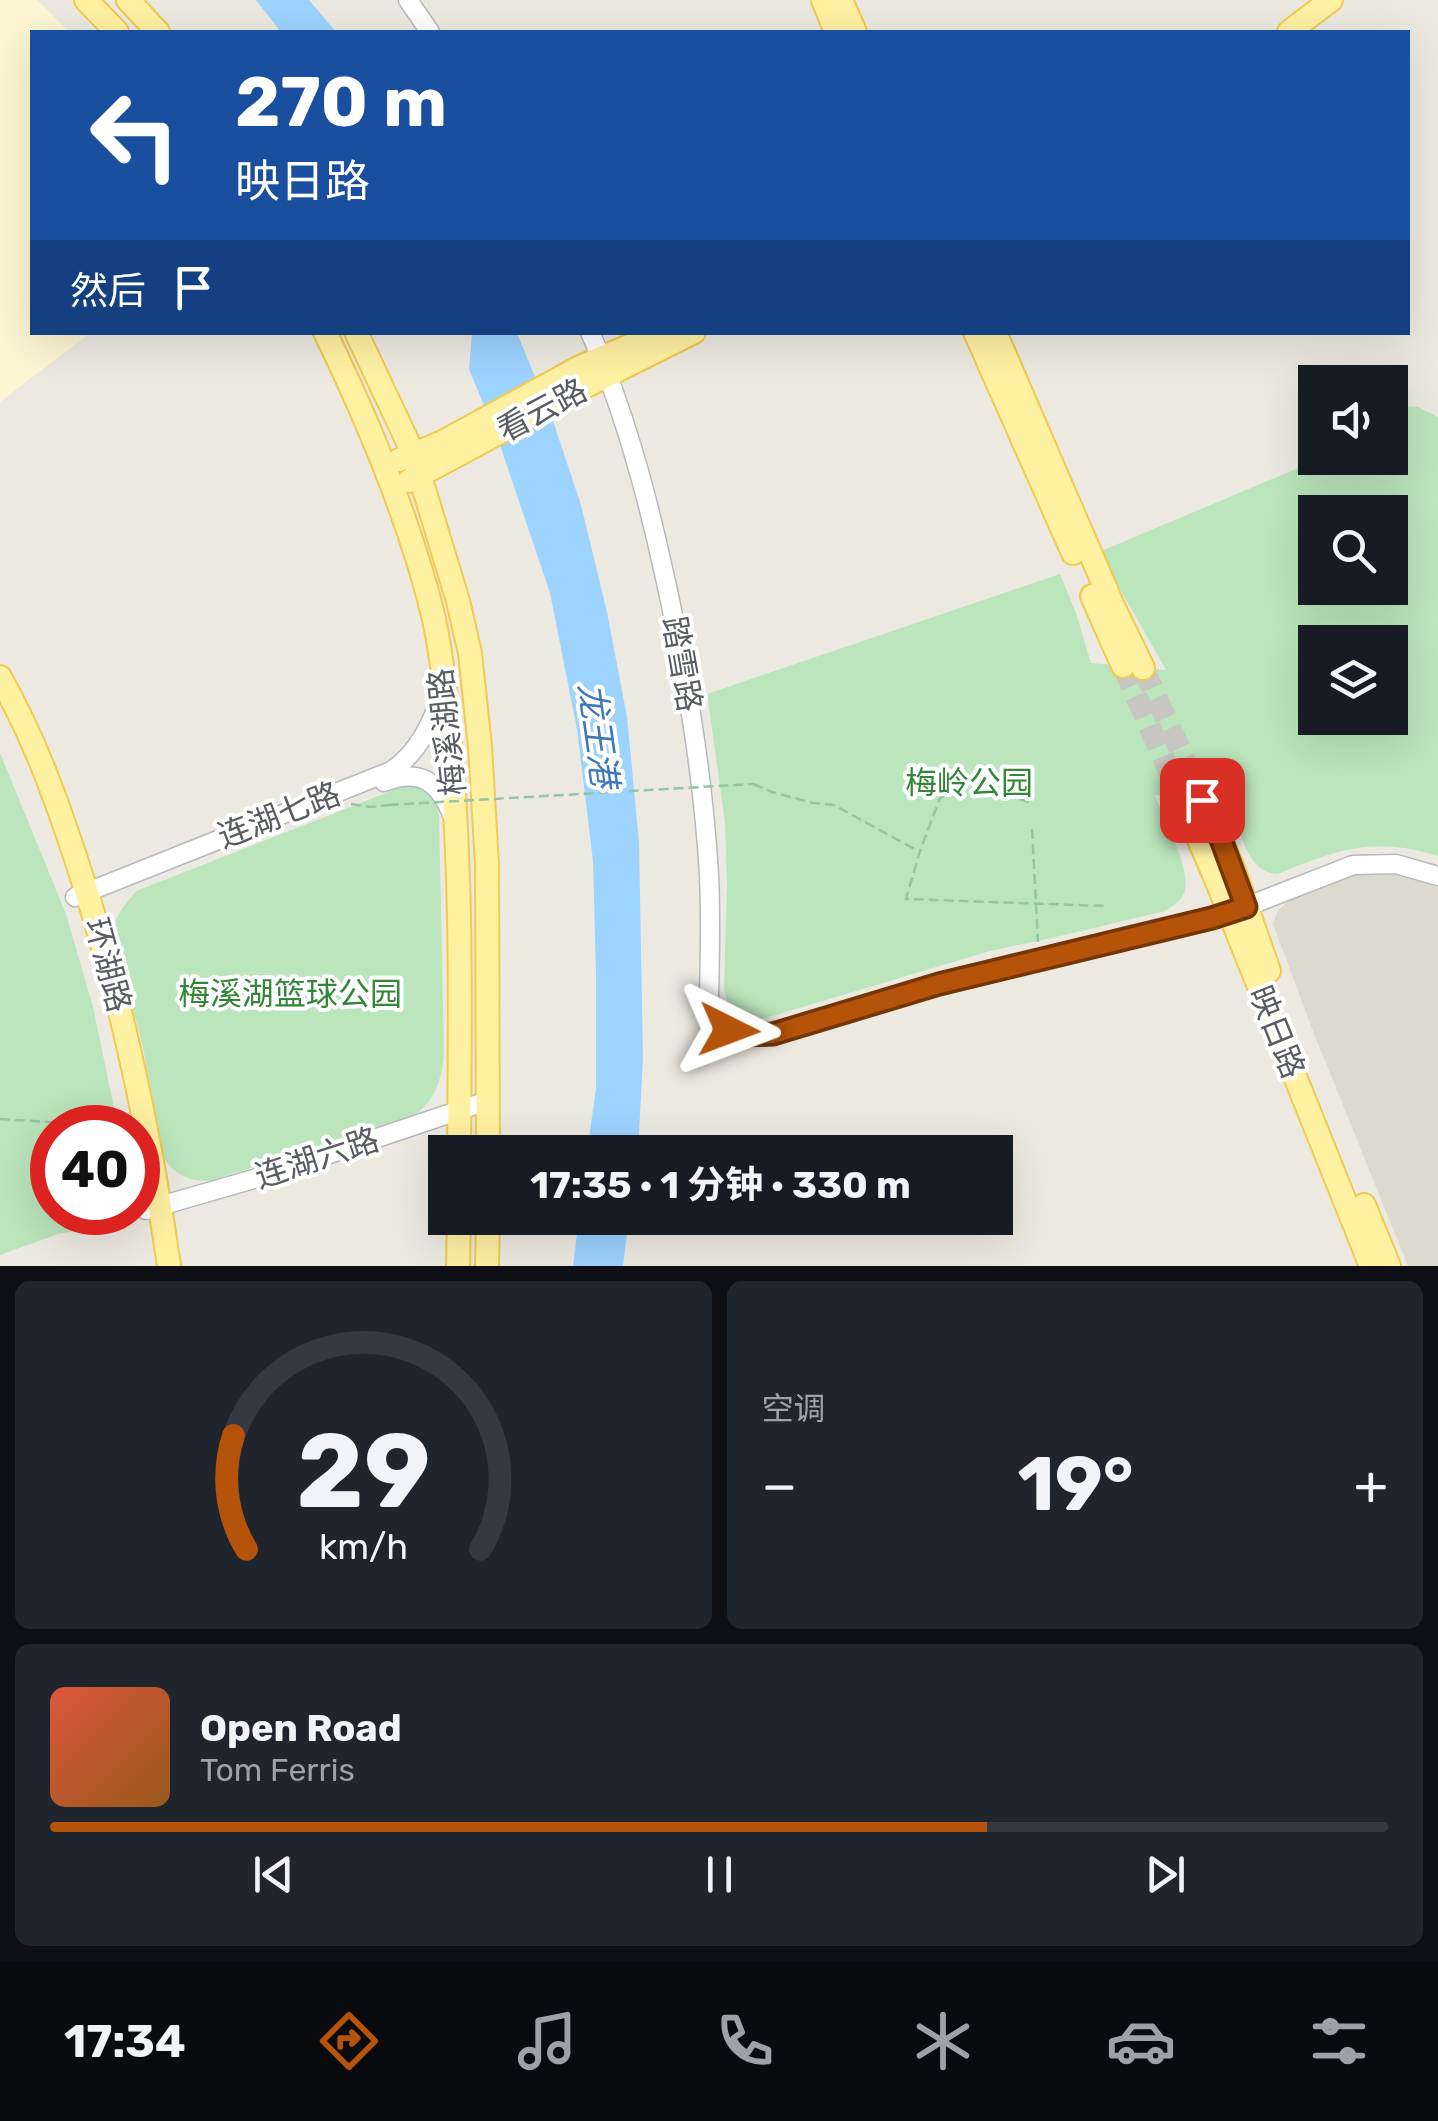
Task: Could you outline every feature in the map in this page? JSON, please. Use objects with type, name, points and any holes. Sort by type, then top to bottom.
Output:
[{"type":"main road","points":[[86,0],[115,30]]},
{"type":"main road","points":[[128,0],[156,30]]},
{"type":"main road","points":[[822,0],[835,30]]},
{"type":"main road","points":[[840,0],[853,30]]},
{"type":"main road","points":[[1293,30],[1332,0]]},
{"type":"main road","points":[[1307,30],[1346,0]]},
{"type":"main road","name":"梅溪湖路","points":[[326,335],[384,466],[415,550],[434,618],[457,831],[461,968],[459,1135]]},
{"type":"main road","name":"梅溪湖路","points":[[357,335],[416,464],[470,654],[487,864],[488,1135]]},
{"type":"main road","name":"看云路","points":[[599,370],[655,335]]},
{"type":"main road","name":"看云路","points":[[599,370],[686,335]]},
{"type":"main road","points":[[975,335],[1133,667],[1114,608],[995,335]]},
{"type":"main road","points":[[392,490],[416,464],[599,370]]},
{"type":"main road","points":[[384,466],[416,464]]},
{"type":"main road","name":"环湖路","points":[[0,677],[40,756],[122,1016],[136,1105]]},
{"type":"main road","name":"环湖路","points":[[0,704],[82,899],[127,1105]]},
{"type":"main road","name":"映日路","points":[[1192,799],[1219,834],[1237,906],[1372,1266]]},
{"type":"main road","name":"映日路","points":[[1237,906],[1268,970],[1389,1266]]},
{"type":"main road","name":"环湖路","points":[[153,1235],[154,1266]]},
{"type":"main road","name":"环湖路","points":[[160,1235],[169,1266]]},
{"type":"main road","points":[[458,1235],[458,1266]]},
{"type":"main road","points":[[487,1266],[488,1235]]},
{"type":"street","points":[[405,0],[419,30]]},
{"type":"street","points":[[405,0],[428,30]]},
{"type":"street","name":"踏雪路","points":[[591,335],[599,370],[638,467],[689,697],[707,852],[715,1006]]},
{"type":"street","name":"踏雪路","points":[[598,335],[599,370]]},
{"type":"street","name":"连湖七路","points":[[82,899],[391,771],[422,739],[444,690]]},
{"type":"street","name":"连湖七路","points":[[82,899],[395,777],[416,776],[435,785],[457,831]]},
{"type":"street","points":[[715,1006],[731,1024],[758,1030],[937,978],[1237,906],[1334,862],[1398,856],[1438,867]]},
{"type":"street","points":[[715,1006],[721,1023],[737,1033],[773,1034],[939,984],[1237,906],[1353,865],[1396,864],[1438,876]]},
{"type":"street","name":"连湖六路","points":[[160,1209],[487,1107]]},
{"type":"path","points":[[1028,802],[968,783],[940,798],[906,900],[1104,906]]},
{"type":"path","points":[[341,798],[358,806],[389,806],[754,784],[813,803],[834,805],[920,852]]},
{"type":"path","points":[[1032,829],[1039,953]]},
{"type":"path","points":[[0,1119],[30,1121]]},
{"type":"shaded area","points":[[0,0],[37,0],[67,30],[30,30],[30,335],[87,335],[0,402]]},
{"type":"shaded area","points":[[1381,873],[1417,878],[1438,886],[1438,1266],[1408,1266],[1273,924],[1278,910],[1291,899],[1355,875]]},
{"type":"green space","name":"梅岭公园","points":[[1408,406],[1438,417],[1438,856],[1375,846],[1338,852],[1278,874],[1267,872],[1251,858],[1232,802],[1155,795],[1185,873],[1183,895],[1165,911],[990,951],[769,1017],[748,1019],[730,1011],[724,989],[725,822],[707,694],[1060,574],[1091,663],[1166,670],[1099,552],[1298,468],[1298,475],[1408,475]]},
{"type":"green space","points":[[0,753],[66,914],[93,1007],[113,1105],[30,1105],[30,1235],[55,1235],[0,1255]]},
{"type":"green space","name":"梅溪湖篮球公园","points":[[404,786],[428,793],[439,815],[444,1052],[434,1093],[418,1113],[326,1145],[208,1181],[182,1175],[163,1157],[160,1105],[154,1105],[118,952],[116,920],[136,891]]},
{"type":"water","points":[[256,0],[309,0],[334,30],[279,30]]},
{"type":"water","name":"龙王港","points":[[472,335],[518,335],[552,418],[581,505],[607,612],[627,717],[639,842],[643,1058],[639,1135],[589,1135],[596,1089],[593,861],[577,729],[550,593],[500,445],[469,369]]},
{"type":"water","points":[[577,1235],[627,1235],[623,1266],[573,1266]]},
{"type":"tunnel","points":[[1123,666],[1181,798]]},
{"type":"tunnel","points":[[1143,668],[1203,800]]},
{"type":"route","points":[[729,1030],[746,1035],[773,1034],[939,984],[1246,907],[1202,800]]}]
